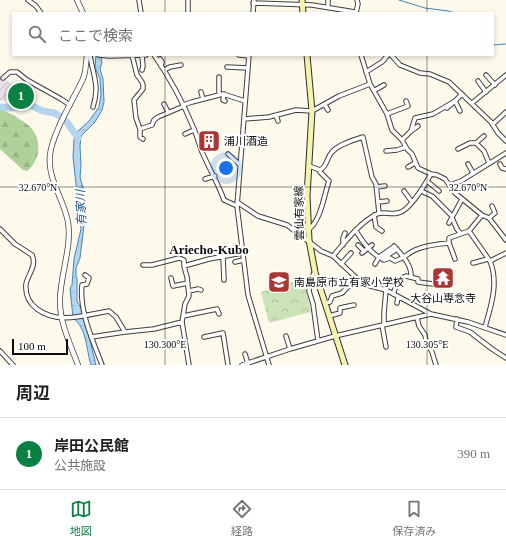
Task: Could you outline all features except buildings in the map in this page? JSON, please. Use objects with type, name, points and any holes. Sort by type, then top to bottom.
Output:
[{"type":"main road","points":[[302,2],[303,12]]},
{"type":"main road","name":"雲仙有家線","points":[[308,56],[312,111],[307,196],[309,240],[315,272],[345,365]]},
{"type":"street","points":[[28,0],[36,6],[40,12]]},
{"type":"street","points":[[77,0],[83,12]]},
{"type":"street","points":[[139,0],[141,12]]},
{"type":"street","points":[[188,0],[188,12]]},
{"type":"street","points":[[328,0],[328,7]]},
{"type":"street","points":[[355,12],[358,4],[357,0]]},
{"type":"street","points":[[253,12],[254,2],[312,2],[350,12]]},
{"type":"street","points":[[78,365],[61,318],[61,287],[69,230],[66,214],[53,180],[50,164],[51,147],[83,80],[87,56]]},
{"type":"street","points":[[90,56],[96,82],[96,96],[93,108]]},
{"type":"street","points":[[132,56],[137,75],[143,85],[143,89],[134,100],[136,118],[140,129],[140,137],[143,140]]},
{"type":"street","points":[[142,56],[142,70]]},
{"type":"street","points":[[155,56],[169,77],[183,106],[224,200],[237,204],[258,216],[287,225],[309,240],[321,251],[333,256],[365,285],[386,290],[431,314],[468,322],[506,335]]},
{"type":"street","points":[[249,56],[237,204],[248,295],[269,365]]},
{"type":"street","points":[[361,56],[370,84],[375,90],[387,114],[392,130],[402,140],[412,154],[418,168],[445,179],[455,193],[482,215],[489,218],[506,240]]},
{"type":"street","points":[[366,72],[382,62],[388,56]]},
{"type":"street","points":[[390,56],[400,65],[420,73],[430,74],[442,78],[449,82],[493,124],[498,133],[506,141]]},
{"type":"street","points":[[160,59],[162,62],[161,66]]},
{"type":"street","points":[[164,70],[181,65]]},
{"type":"street","points":[[227,66],[248,68]]},
{"type":"street","points":[[3,78],[10,72],[17,72],[27,80],[70,105]]},
{"type":"street","points":[[486,75],[495,85]]},
{"type":"street","points":[[472,103],[506,75]]},
{"type":"street","points":[[219,77],[219,95]]},
{"type":"street","points":[[478,81],[486,92]]},
{"type":"street","points":[[244,119],[276,115],[296,110],[312,111],[339,96],[370,84]]},
{"type":"street","points":[[375,90],[384,85]]},
{"type":"street","points":[[200,92],[203,99]]},
{"type":"street","points":[[140,129],[152,125],[155,119],[168,112],[203,99],[224,94],[245,101]]},
{"type":"street","points":[[224,94],[223,100],[225,101]]},
{"type":"street","points":[[447,108],[462,94]]},
{"type":"street","points":[[387,114],[408,106],[406,101]]},
{"type":"street","points":[[455,101],[460,111]]},
{"type":"street","points":[[411,130],[415,118],[436,112],[455,101]]},
{"type":"street","points":[[164,104],[168,112]]},
{"type":"street","points":[[325,105],[328,110]]},
{"type":"street","points":[[493,124],[506,112]]},
{"type":"street","points":[[276,115],[278,121]]},
{"type":"street","points":[[402,140],[411,130],[418,126]]},
{"type":"street","points":[[185,134],[194,130]]},
{"type":"street","points":[[458,149],[470,143],[476,143],[484,136]]},
{"type":"street","points":[[320,170],[326,165],[333,150],[363,137],[372,177],[376,187],[379,212]]},
{"type":"street","points":[[476,143],[484,151],[489,163]]},
{"type":"street","points":[[386,151],[406,147]]},
{"type":"street","points":[[450,185],[474,173],[506,153]]},
{"type":"street","points":[[228,154],[240,165]]},
{"type":"street","points":[[408,167],[415,163]]},
{"type":"street","points":[[468,164],[474,173]]},
{"type":"street","points":[[500,164],[502,168],[506,169]]},
{"type":"street","points":[[308,230],[312,227],[319,216],[319,210],[322,205],[329,181],[320,172],[320,170],[309,166]]},
{"type":"street","points":[[333,256],[363,223],[374,215],[379,212],[397,214],[402,212],[412,202],[431,174]]},
{"type":"street","points":[[205,179],[214,176]]},
{"type":"street","points":[[427,181],[439,191]]},
{"type":"street","points":[[376,187],[385,186]]},
{"type":"street","points":[[421,190],[432,196],[452,217],[460,233]]},
{"type":"street","points":[[404,191],[412,202]]},
{"type":"street","points":[[449,223],[462,199]]},
{"type":"street","points":[[378,202],[387,201]]},
{"type":"street","points":[[489,218],[495,212],[492,206]]},
{"type":"street","points":[[374,215],[377,228],[382,232]]},
{"type":"street","points":[[455,259],[449,244],[449,238],[469,230],[482,215]]},
{"type":"street","points":[[0,229],[15,244],[28,252],[34,259],[26,286],[28,299],[33,306],[50,316],[61,318],[109,311],[116,317],[125,332]]},
{"type":"street","points":[[469,230],[489,260],[494,276],[494,292],[485,327]]},
{"type":"street","points":[[356,231],[361,240],[370,246],[380,258],[384,260],[390,258],[395,261],[404,258],[416,250],[432,244],[449,244]]},
{"type":"street","points":[[343,245],[342,238],[345,233]]},
{"type":"street","points":[[364,241],[358,246],[363,252],[370,246]]},
{"type":"street","points":[[375,264],[380,258],[394,248],[404,258],[411,270],[411,277]]},
{"type":"street","points":[[341,264],[351,252]]},
{"type":"street","points":[[184,266],[209,259],[242,253]]},
{"type":"street","points":[[473,263],[489,260],[506,253]]},
{"type":"street","points":[[224,257],[224,280]]},
{"type":"street","points":[[143,265],[152,265],[179,258],[184,260],[189,296],[185,304],[182,322],[189,365]]},
{"type":"street","points":[[234,262],[243,260]]},
{"type":"street","points":[[395,261],[395,266]]},
{"type":"street","points":[[315,272],[311,278],[310,291],[314,304],[318,342]]},
{"type":"street","points":[[85,275],[89,278],[94,277]]},
{"type":"street","points":[[393,294],[400,278],[406,276],[418,279],[418,282],[432,284]]},
{"type":"street","points":[[89,278],[87,284],[82,285],[82,302],[91,337],[102,365]]},
{"type":"street","points":[[172,278],[174,286],[188,283]]},
{"type":"street","points":[[325,303],[330,302],[330,298],[332,296],[342,294],[356,278]]},
{"type":"street","points":[[189,291],[198,289],[201,290]]},
{"type":"street","points":[[386,290],[383,325],[386,347]]},
{"type":"street","points":[[397,303],[398,297]]},
{"type":"street","points":[[406,308],[410,303]]},
{"type":"street","points":[[329,316],[340,313],[340,308],[354,305]]},
{"type":"street","points":[[417,307],[419,326],[425,335],[436,365]]},
{"type":"street","points":[[183,316],[217,309],[219,314]]},
{"type":"street","points":[[242,365],[335,336],[431,314]]},
{"type":"street","points":[[457,319],[456,327],[470,332],[506,358]]},
{"type":"street","points":[[91,337],[154,329],[182,322]]},
{"type":"street","points":[[204,337],[223,333],[228,365]]},
{"type":"street","points":[[286,336],[290,349]]},
{"type":"street","points":[[0,351],[13,365]]},
{"type":"street","points":[[245,354],[248,364]]},
{"type":"shaded area","points":[[2,76],[15,87],[15,100],[0,101],[0,78]]},
{"type":"green space","points":[[0,109],[22,120],[32,129],[35,134],[38,145],[37,157],[35,162],[27,171],[23,170],[0,149]]},
{"type":"green space","points":[[304,278],[311,312],[269,323],[261,292]]},
{"type":"water","name":"有家川","points":[[96,56],[100,56],[102,62],[100,69],[103,79],[104,102],[102,110],[95,122],[81,136],[80,177],[83,188],[82,194],[85,217],[80,258],[76,268],[77,301],[83,312],[96,365],[91,365],[84,333],[78,322],[73,318],[70,288],[72,285],[74,259],[81,229],[73,157],[74,139],[77,132],[89,121],[99,107],[101,94],[100,79],[95,67]]},
{"type":"waterway","points":[[399,0],[425,8],[452,12]]},
{"type":"waterway","points":[[494,45],[506,44]]},
{"type":"waterway","points":[[0,107],[11,108],[23,105],[32,106],[43,111],[55,113],[66,121],[78,138]]},
{"type":"place","name":"岸田公民館","points":[[21,96]]},
{"type":"place","name":"浦川酒造","points":[[209,141]]},
{"type":"place","name":"大谷山専念寺","points":[[443,278]]},
{"type":"place","name":"南島原市立有家小学校","points":[[279,282]]},
{"type":"district","name":"Ariecho-Kubo","points":[[209,249]]}]
